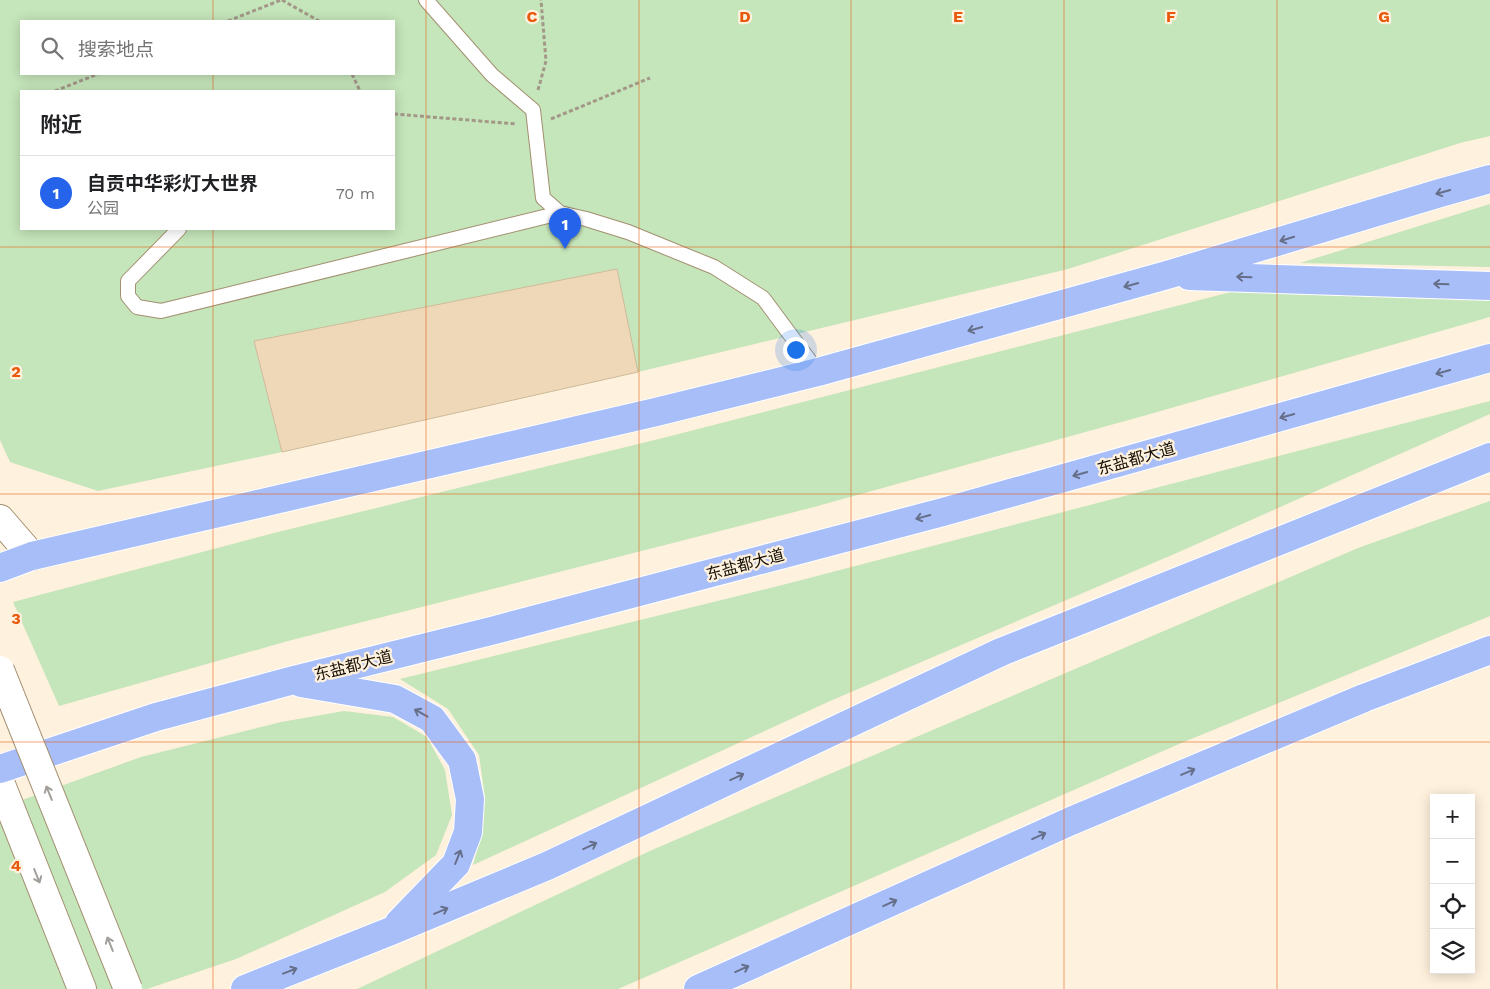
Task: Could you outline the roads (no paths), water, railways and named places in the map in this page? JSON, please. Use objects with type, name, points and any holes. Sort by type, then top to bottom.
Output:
[{"type":"highway","points":[[0,568],[32,556],[646,414],[818,372],[1167,275],[1490,179]]},
{"type":"highway","points":[[1167,275],[1490,286]]},
{"type":"highway","name":"东盐都大道","points":[[0,769],[156,718],[290,681],[494,630],[934,514],[1490,358]]},
{"type":"highway","points":[[245,989],[391,932],[547,866],[1001,652],[1490,457]]},
{"type":"highway","points":[[698,989],[1071,821],[1364,698],[1490,650]]},
{"type":"highway","points":[[290,681],[395,699],[432,720],[462,760],[470,799],[468,832],[456,864],[391,932]]},
{"type":"main road","points":[[0,519],[32,556]]},
{"type":"main road","points":[[0,670],[128,989]]},
{"type":"main road","points":[[0,782],[82,989]]},
{"type":"lane","points":[[426,0],[492,75],[533,110],[543,198],[560,213]]},
{"type":"lane","points":[[178,230],[128,281],[128,296],[137,307],[161,311],[560,213],[628,232],[714,267],[763,298],[818,372]]},
{"type":"place","name":"自贡中华彩灯大世界","points":[[565,249]]}]
